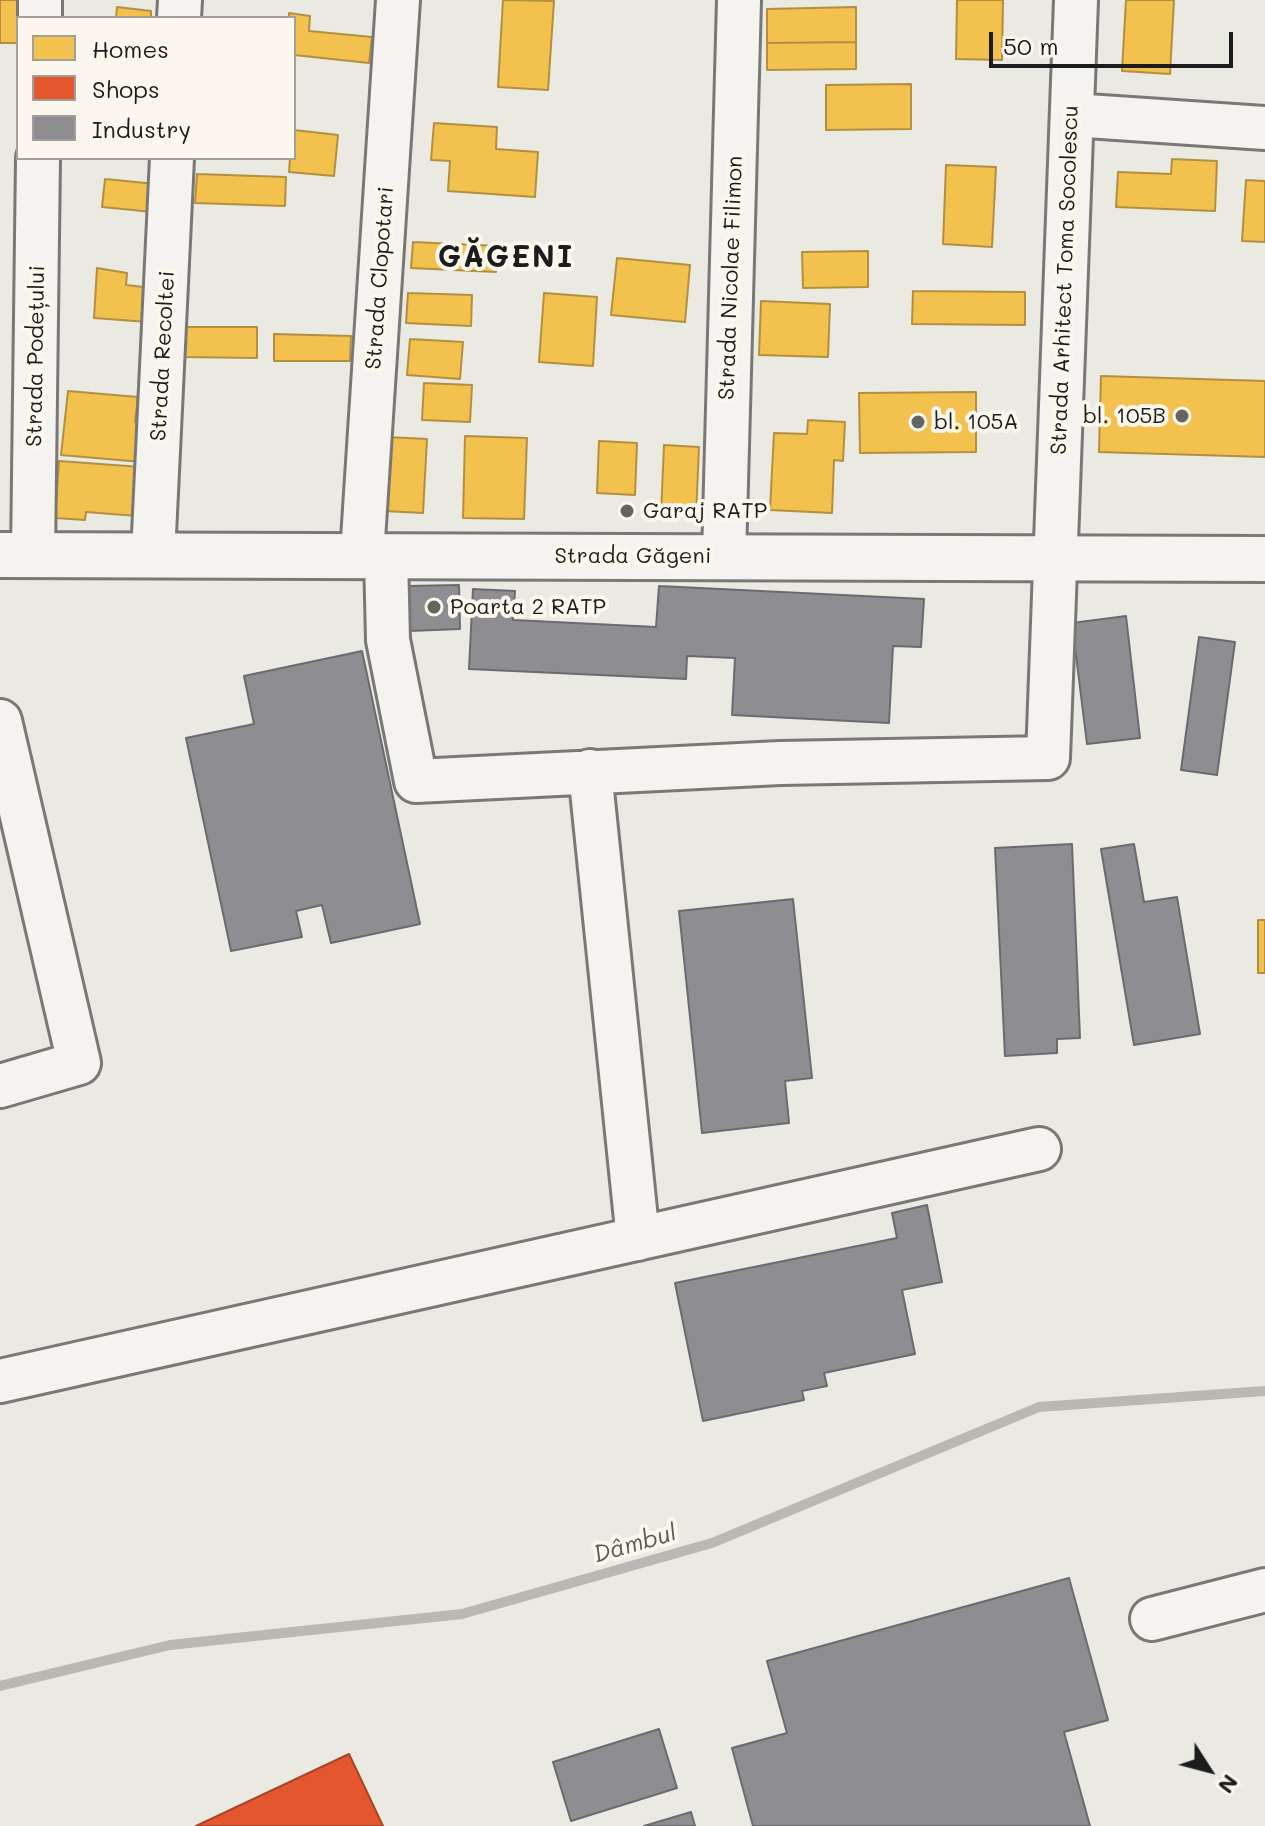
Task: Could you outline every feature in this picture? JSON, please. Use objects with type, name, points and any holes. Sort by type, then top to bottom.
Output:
[{"type":"main road","name":"Strada Găgeni","points":[[17,555],[1265,559]]},
{"type":"street","name":"Strada Clopotari","points":[[398,0],[374,555],[416,781],[590,771]]},
{"type":"street","name":"Strada Nicolae Filimon","points":[[724,557],[739,0]]},
{"type":"street","name":"Strada Arhitect Toma Socolescu","points":[[590,771],[1048,758],[1076,0]]},
{"type":"street","points":[[1072,115],[1265,128]]},
{"type":"street","name":"Strada Podețului","points":[[17,555],[38,160]]},
{"type":"street","name":"Strada Recoltei","points":[[153,555],[172,160]]},
{"type":"street","points":[[0,721],[79,1063],[0,1086]]},
{"type":"street","points":[[590,771],[638,1239]]},
{"type":"street","points":[[0,1381],[1039,1149]]},
{"type":"street","points":[[1152,1619],[1265,1590]]},
{"type":"building: Homes","points":[[0,0],[17,0],[16,43],[0,43]]},
{"type":"building: Homes","points":[[503,0],[554,1],[548,90],[498,87]]},
{"type":"building: Homes","points":[[957,0],[1003,0],[1002,60],[956,59]]},
{"type":"building: Homes","points":[[1126,0],[1174,0],[1170,74],[1122,71]]},
{"type":"building: Homes","points":[[117,7],[151,11],[151,16],[116,16]]},
{"type":"building: Homes","points":[[856,7],[856,42],[767,43],[767,9]]},
{"type":"building: Homes","points":[[289,13],[310,16],[309,31],[372,37],[369,63],[296,55],[296,16],[289,16]]},
{"type":"building: Homes","points":[[856,42],[856,69],[767,70],[767,43]]},
{"type":"building: Homes","points":[[911,84],[911,129],[826,130],[826,85]]},
{"type":"building: Homes","points":[[434,123],[497,127],[496,149],[538,152],[535,197],[448,191],[450,161],[431,160]]},
{"type":"building: Homes","points":[[296,130],[338,135],[334,176],[289,172],[290,160],[296,160]]},
{"type":"building: Homes","points":[[1172,159],[1217,161],[1215,211],[1116,207],[1118,172],[1171,174]]},
{"type":"building: Homes","points":[[946,165],[996,167],[992,247],[943,244]]},
{"type":"building: Homes","points":[[197,174],[286,177],[285,206],[195,203]]},
{"type":"building: Homes","points":[[105,179],[156,184],[153,212],[102,207]]},
{"type":"building: Homes","points":[[1246,180],[1265,181],[1265,242],[1242,241]]},
{"type":"building: Homes","points":[[413,242],[498,246],[496,272],[411,268]]},
{"type":"building: Homes","points":[[868,251],[868,287],[803,288],[802,252]]},
{"type":"building: Homes","points":[[617,258],[690,265],[685,322],[611,315]]},
{"type":"building: Homes","points":[[97,268],[127,273],[126,285],[152,288],[148,322],[94,318]]},
{"type":"building: Homes","points":[[913,291],[1025,292],[1025,325],[912,324]]},
{"type":"building: Homes","points":[[408,293],[472,295],[471,326],[406,323]]},
{"type":"building: Homes","points":[[544,293],[597,297],[593,366],[539,362]]},
{"type":"building: Homes","points":[[761,301],[830,304],[828,357],[759,355]]},
{"type":"building: Homes","points":[[184,327],[257,327],[257,358],[184,357]]},
{"type":"building: Homes","points":[[274,334],[351,336],[350,361],[274,361]]},
{"type":"building: Homes","points":[[410,339],[463,342],[460,379],[407,375]]},
{"type":"building: Homes","name":"bl. 105B","points":[[1101,376],[1265,381],[1265,457],[1099,452]]},
{"type":"building: Homes","points":[[424,383],[472,385],[470,422],[422,420]]},
{"type":"building: Homes","points":[[68,391],[138,397],[135,422],[146,424],[142,462],[61,455]]},
{"type":"building: Homes","name":"bl. 105A","points":[[976,392],[976,452],[860,453],[859,393]]},
{"type":"building: Homes","points":[[808,420],[845,422],[843,461],[834,460],[832,513],[770,510],[774,433],[807,434]]},
{"type":"building: Homes","points":[[465,436],[527,438],[524,519],[463,518]]},
{"type":"building: Homes","points":[[387,437],[427,439],[423,513],[383,511]]},
{"type":"building: Homes","points":[[599,441],[637,443],[635,495],[597,493]]},
{"type":"building: Homes","points":[[664,445],[699,447],[696,515],[661,514]]},
{"type":"building: Homes","points":[[59,461],[141,467],[137,516],[86,512],[85,520],[55,518]]},
{"type":"building: Homes","points":[[1258,920],[1265,920],[1265,973],[1258,973]]},
{"type":"building: Shops","points":[[349,1754],[383,1826],[196,1826]]},
{"type":"building: Industry","name":"Poarta 2 RATP","points":[[459,585],[460,629],[409,631],[408,586]]},
{"type":"building: Industry","points":[[659,586],[924,599],[921,647],[893,646],[889,723],[732,715],[735,658],[687,656],[686,679],[469,669],[473,589],[515,591],[513,620],[656,627]]},
{"type":"building: Industry","points":[[1126,616],[1140,738],[1087,744],[1072,623]]},
{"type":"building: Industry","points":[[1199,637],[1235,642],[1217,775],[1181,770]]},
{"type":"building: Industry","points":[[362,651],[420,924],[331,943],[322,905],[296,911],[302,937],[231,951],[186,738],[254,724],[244,676]]},
{"type":"building: Industry","points":[[1072,844],[1080,1038],[1057,1039],[1057,1053],[1005,1056],[995,848]]},
{"type":"building: Industry","points":[[1134,844],[1144,902],[1177,897],[1200,1034],[1134,1045],[1101,849]]},
{"type":"building: Industry","points":[[793,899],[812,1078],[785,1081],[789,1123],[702,1133],[679,911]]},
{"type":"building: Industry","points":[[927,1205],[942,1282],[902,1290],[915,1354],[824,1373],[827,1386],[802,1391],[804,1400],[703,1421],[675,1283],[897,1238],[892,1213]]},
{"type":"building: Industry","points":[[1069,1578],[1108,1720],[1064,1732],[1090,1826],[753,1826],[732,1748],[787,1733],[767,1661]]},
{"type":"building: Industry","points":[[659,1729],[677,1788],[571,1821],[553,1762]]},
{"type":"building: Industry","points":[[691,1812],[695,1826],[644,1826]]},
{"type":"waterway","name":"Dâmbul","points":[[0,1686],[170,1645],[462,1614],[712,1543],[1039,1407],[1265,1391]]},
{"type":"place","name":"bl. 105B","points":[[1182,416]]},
{"type":"place","name":"bl. 105A","points":[[918,422]]},
{"type":"place","name":"Garaj RATP","points":[[627,511]]},
{"type":"place","name":"Poarta 2 RATP","points":[[434,607]]},
{"type":"district","name":"GĂGENI","points":[[506,258]]}]
